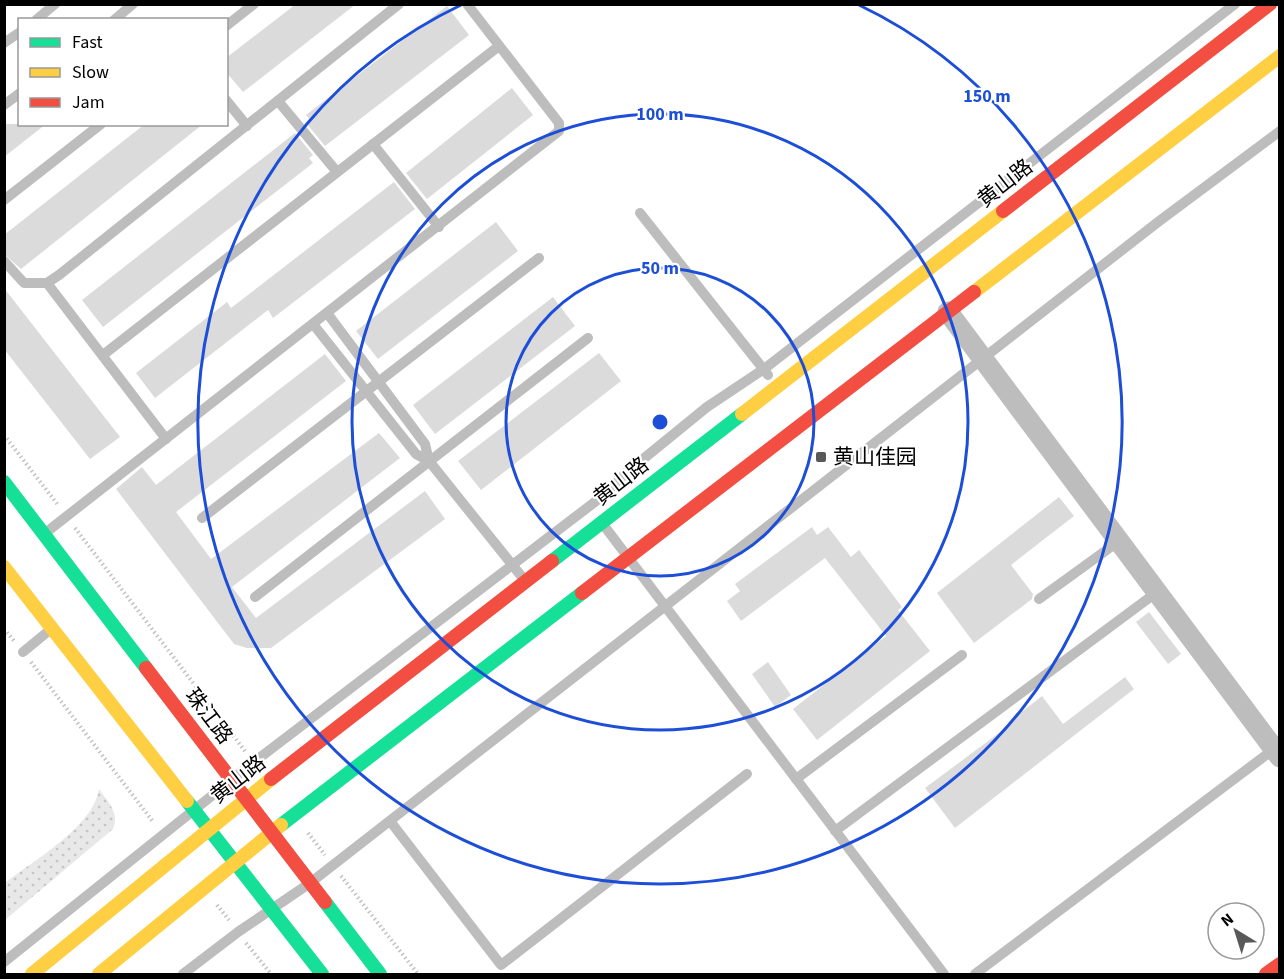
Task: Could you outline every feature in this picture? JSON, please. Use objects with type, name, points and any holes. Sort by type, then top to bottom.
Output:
[{"type":"main road","name":"黄山路","points":[[32,975],[246,799],[1270,4]]},
{"type":"main road","points":[[99,975],[272,832],[1280,56]]},
{"type":"main road","name":"珠江路","points":[[4,482],[380,975]]},
{"type":"main road","points":[[4,567],[210,828],[322,975]]},
{"type":"main road","points":[[1266,975],[1280,964]]},
{"type":"street","points":[[948,312],[1277,753]]},
{"type":"lane","points":[[38,18],[55,4]]},
{"type":"lane","points":[[116,18],[133,4]]},
{"type":"lane","points":[[228,24],[254,4]]},
{"type":"lane","points":[[4,261],[24,283],[47,283],[399,4]]},
{"type":"lane","points":[[44,534],[560,131],[559,123],[467,4]]},
{"type":"lane","points":[[4,962],[254,762],[604,495],[626,473],[707,407],[764,369],[1235,4]]},
{"type":"lane","points":[[4,43],[18,33]]},
{"type":"lane","points":[[103,355],[499,46]]},
{"type":"lane","points":[[4,105],[18,94]]},
{"type":"lane","points":[[278,101],[337,172]]},
{"type":"lane","points":[[228,102],[247,126]]},
{"type":"lane","points":[[4,200],[98,126]]},
{"type":"lane","points":[[183,975],[238,932],[310,883],[982,358],[1280,131]]},
{"type":"lane","points":[[373,144],[438,227]]},
{"type":"lane","points":[[640,213],[777,386]]},
{"type":"lane","points":[[202,518],[539,258]]},
{"type":"lane","points":[[47,283],[166,439]]},
{"type":"lane","points":[[327,313],[425,444],[429,461]]},
{"type":"lane","points":[[313,324],[416,454],[429,461],[526,582]]},
{"type":"lane","points":[[255,597],[588,338]]},
{"type":"lane","points":[[602,523],[944,975]]},
{"type":"lane","points":[[1039,599],[1119,541]]},
{"type":"lane","points":[[836,831],[1157,592]]},
{"type":"lane","points":[[23,652],[51,629]]},
{"type":"lane","points":[[796,779],[962,655]]},
{"type":"lane","points":[[975,975],[1277,753]]},
{"type":"lane","points":[[390,821],[501,965],[747,774]]},
{"type":"path","points":[[4,435],[254,762]]},
{"type":"path","points":[[4,628],[163,834]]},
{"type":"path","points":[[294,815],[418,975]]},
{"type":"path","points":[[204,888],[271,975]]},
{"type":"shaded area","points":[[99,789],[114,813],[113,829],[5,920],[5,883],[61,842],[74,829],[86,816]]},
{"type":"building","points":[[296,4],[356,4],[243,92],[228,74],[228,56]]},
{"type":"building","points":[[447,6],[469,35],[325,146],[307,124],[311,121],[306,115]]},
{"type":"building","points":[[512,88],[533,115],[427,199],[406,173]]},
{"type":"building","points":[[4,124],[43,126],[4,157]]},
{"type":"building","points":[[142,126],[200,126],[21,269],[4,254],[4,235]]},
{"type":"building","points":[[295,133],[313,155],[309,158],[313,163],[103,327],[82,300]]},
{"type":"building","points":[[394,182],[415,209],[273,318],[268,310],[155,398],[136,373],[227,302],[231,308]]},
{"type":"building","points":[[496,222],[518,251],[378,359],[356,331]]},
{"type":"building","points":[[4,288],[120,437],[90,459],[4,349]]},
{"type":"building","points":[[553,297],[575,326],[435,434],[413,405]]},
{"type":"building","points":[[599,353],[621,381],[481,490],[458,461]]},
{"type":"building","points":[[325,354],[346,381],[176,512],[211,559],[379,433],[400,458],[232,587],[256,618],[425,491],[445,519],[271,648],[247,648],[234,644],[116,489],[142,467],[156,485]]},
{"type":"building","points":[[1059,497],[1074,516],[1011,565],[1033,594],[1032,599],[974,643],[937,593]]},
{"type":"building","points":[[812,527],[817,535],[828,527],[851,557],[859,550],[902,607],[898,610],[930,651],[817,740],[793,709],[886,636],[825,558],[741,621],[727,601],[740,591],[735,584]]},
{"type":"building","points":[[1149,612],[1181,654],[1168,664],[1136,622]]},
{"type":"building","points":[[768,662],[791,695],[775,707],[752,674]]},
{"type":"building","points":[[1125,677],[1134,689],[955,828],[925,788],[1011,724],[1009,722],[1042,696],[1063,724]]},
{"type":"traffic: fast","points":[[552,561],[742,414]]},
{"type":"traffic: fast","points":[[4,482],[146,668]]},
{"type":"traffic: fast","points":[[281,825],[582,593]]},
{"type":"traffic: fast","points":[[187,801],[322,974]]},
{"type":"traffic: fast","points":[[325,902],[380,974]]},
{"type":"traffic: slow","points":[[974,292],[1280,56]]},
{"type":"traffic: slow","points":[[742,414],[1003,211]]},
{"type":"traffic: slow","points":[[4,567],[187,801]]},
{"type":"traffic: slow","points":[[32,974],[271,779]]},
{"type":"traffic: slow","points":[[99,974],[281,825]]},
{"type":"traffic: jam","points":[[1003,211],[1270,4]]},
{"type":"traffic: jam","points":[[582,593],[974,292]]},
{"type":"traffic: jam","points":[[271,779],[552,561]]},
{"type":"traffic: jam","points":[[146,668],[325,902]]},
{"type":"traffic: jam","points":[[1266,974],[1280,964]]},
{"type":"place","name":"黄山佳园","points":[[821,457]]}]
